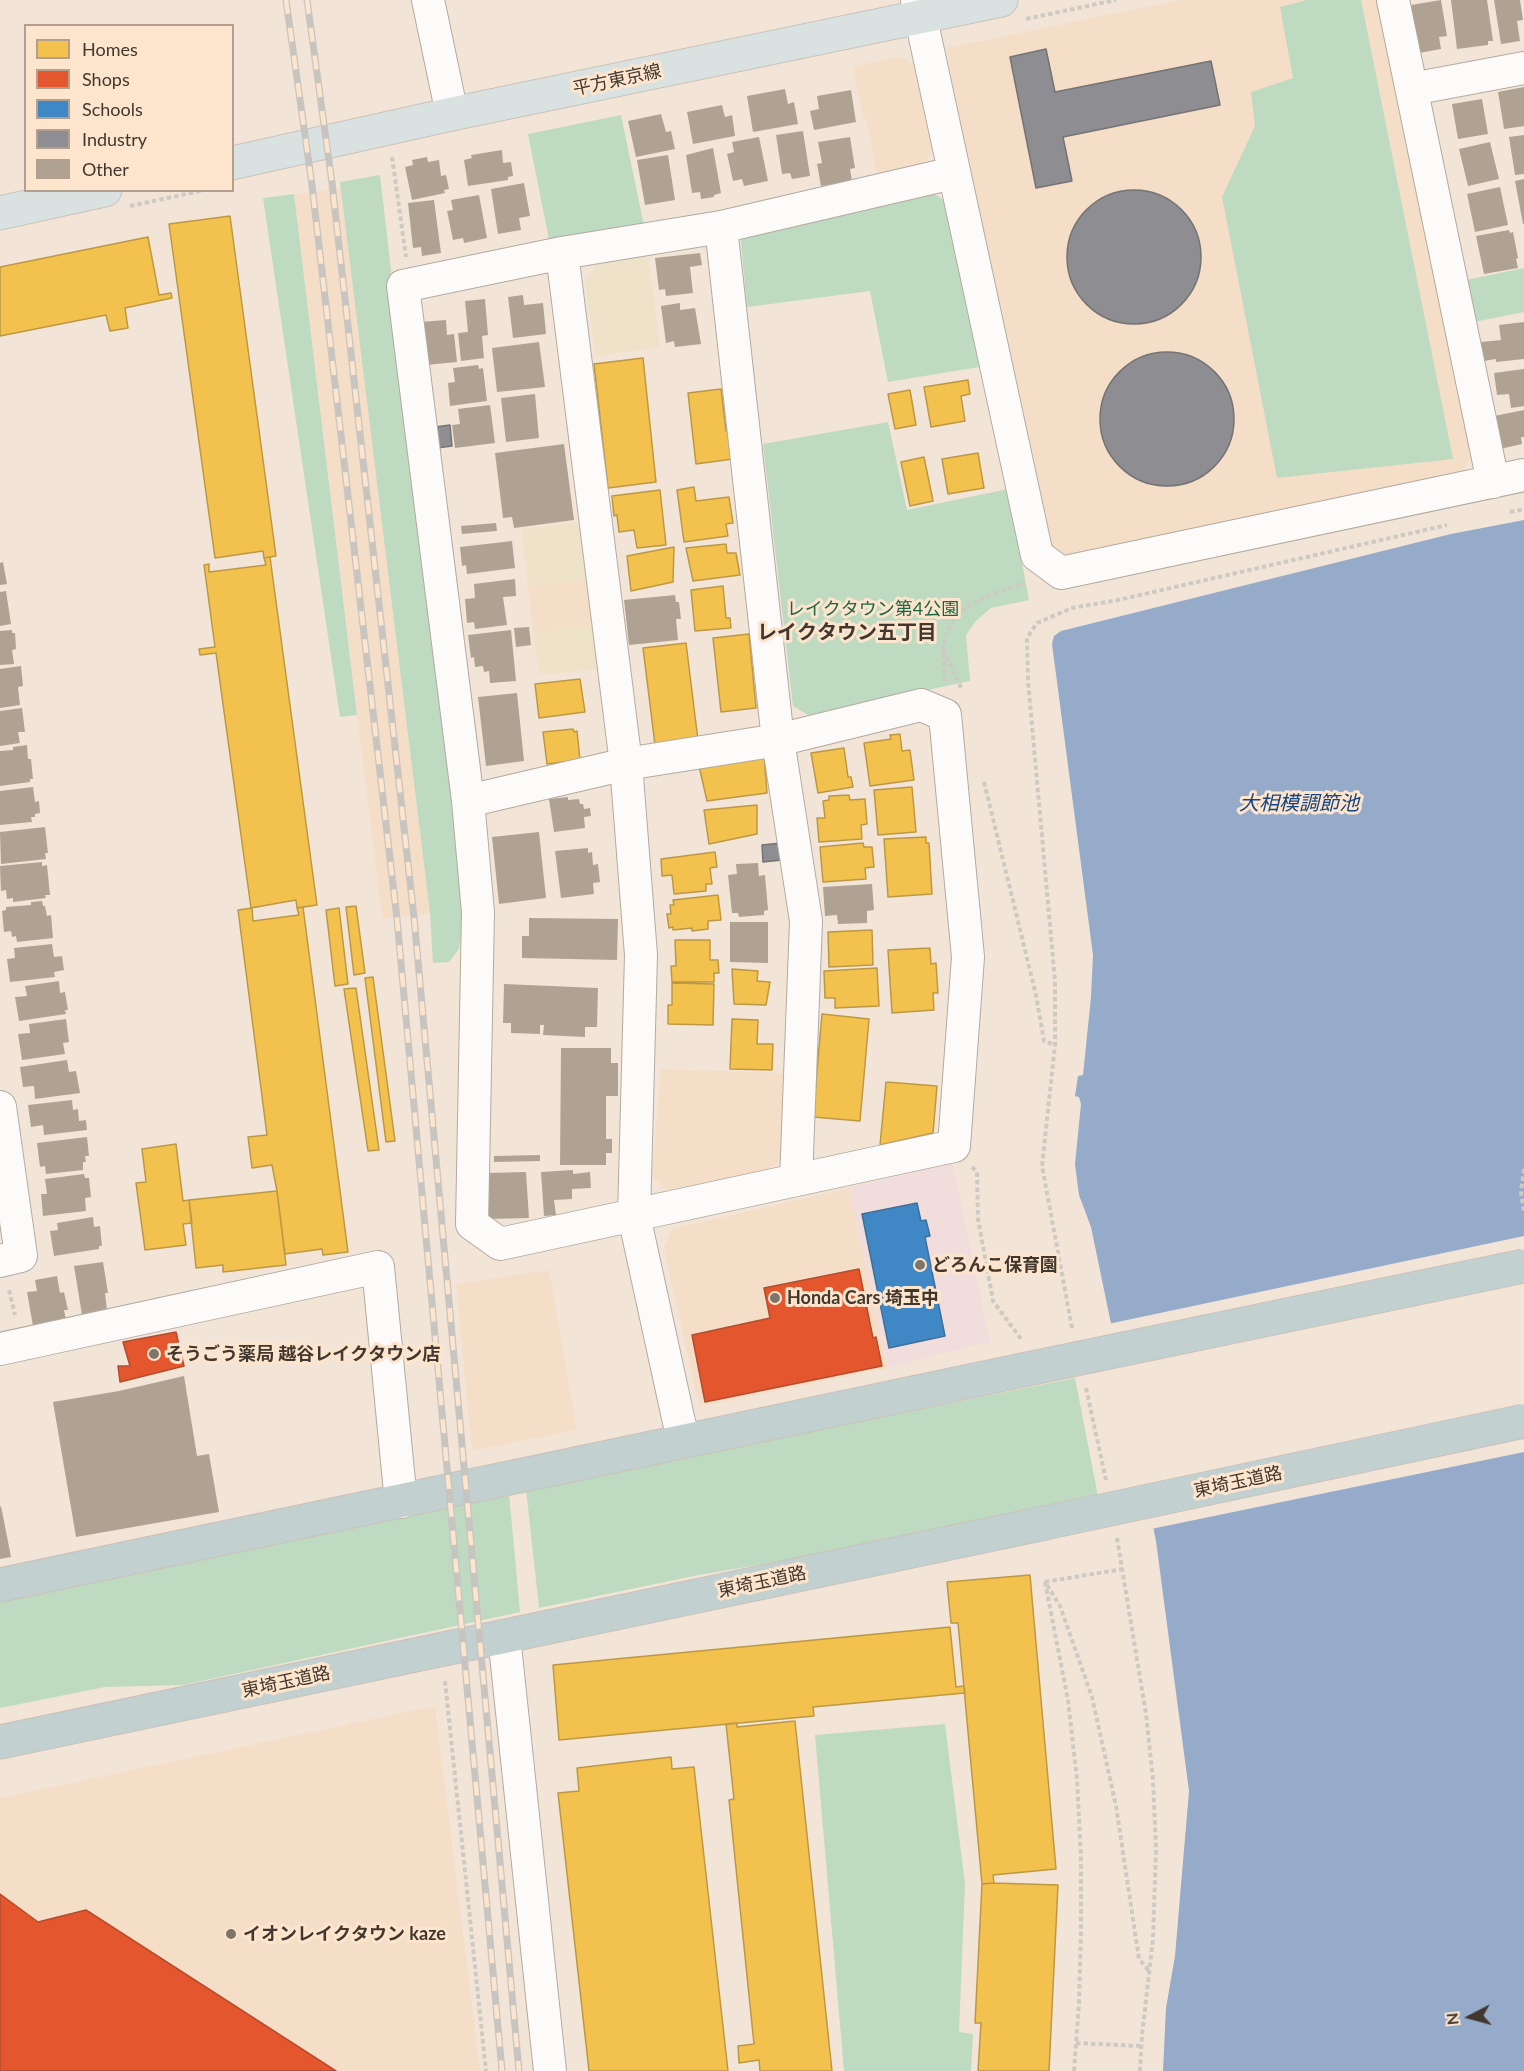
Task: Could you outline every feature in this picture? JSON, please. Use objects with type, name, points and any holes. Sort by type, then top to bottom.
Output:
[{"type":"highway","points":[[0,1585],[1524,1266]]},
{"type":"highway","name":"東埼玉道路","points":[[0,1742],[1524,1421]]},
{"type":"highway","points":[[0,1727],[74,1712],[177,1705]]},
{"type":"main road","name":"平方東京線","points":[[234,163],[919,9],[1001,0]]},
{"type":"main road","points":[[0,213],[96,192]]},
{"type":"street","points":[[428,0],[452,114]]},
{"type":"street","points":[[1393,0],[1493,482]]},
{"type":"street","points":[[919,9],[1037,555],[1061,573],[1524,475]]},
{"type":"street","points":[[1412,89],[1524,68]]},
{"type":"street","points":[[468,801],[626,764],[778,740],[921,705],[953,703],[968,957],[954,1146],[500,1244],[472,1224],[478,912],[468,801],[403,286],[562,253],[721,227],[953,172]]},
{"type":"street","points":[[721,227],[778,740],[806,921],[796,1180]]},
{"type":"street","points":[[562,253],[626,764],[641,955],[634,1216],[685,1441]]},
{"type":"street","points":[[0,1107],[21,1256],[1,1261]]},
{"type":"street","points":[[11,1347],[378,1267],[401,1502]]},
{"type":"street","points":[[504,1636],[550,2071]]},
{"type":"path","points":[[392,151],[410,284]]},
{"type":"path","points":[[1505,513],[1524,509]]},
{"type":"path","points":[[1074,1337],[1042,1166],[1055,1045],[1055,981],[1026,651],[1027,638],[1037,623],[1072,608],[1118,600],[1451,524]]},
{"type":"path","points":[[953,703],[943,650],[945,636],[961,611],[986,596],[1024,584],[1037,555]]},
{"type":"path","points":[[943,650],[953,703]]},
{"type":"path","points":[[984,779],[1036,994],[1044,1041],[1055,1045]]},
{"type":"path","points":[[954,1146],[977,1172],[978,1219],[993,1301],[1020,1339]]},
{"type":"path","points":[[1524,1169],[1521,1192],[1524,1214]]},
{"type":"path","points":[[1,1261],[11,1347]]},
{"type":"path","points":[[1085,1386],[1108,1486]]},
{"type":"path","points":[[1116,1533],[1146,1714],[1156,1849],[1153,1939],[1140,2071]]},
{"type":"path","points":[[1045,1582],[1123,1569]]},
{"type":"path","points":[[1045,1582],[1060,1606],[1092,1697],[1116,1806],[1139,1959],[1149,1971]]},
{"type":"path","points":[[1045,1582],[1068,1700],[1077,1779],[1081,1859],[1081,1930],[1074,2071]]},
{"type":"path","points":[[445,1679],[486,2071]]},
{"type":"path","points":[[1076,2043],[1141,2046]]},
{"type":"shaded area","points":[[1180,0],[1377,0],[1472,454],[1463,472],[1064,557],[1048,548],[946,48]]},
{"type":"shaded area","points":[[901,57],[917,66],[933,148],[923,165],[876,173],[853,66]]},
{"type":"shaded area","points":[[342,188],[430,913],[382,919],[294,194]]},
{"type":"shaded area","points":[[591,579],[596,625],[533,632],[528,586]]},
{"type":"shaded area","points":[[661,1069],[785,1073],[784,1155],[769,1170],[666,1190],[652,1177]]},
{"type":"shaded area","name":"どろんこ保育園","points":[[953,1163],[990,1342],[888,1368],[849,1188]]},
{"type":"shaded area","points":[[849,1188],[888,1368],[699,1407],[664,1248],[672,1229]]},
{"type":"shaded area","points":[[549,1270],[577,1430],[472,1451],[456,1284]]},
{"type":"shaded area","name":"イオンレイクタウン kaze","points":[[435,1706],[480,2071],[0,2071],[0,1798]]},
{"type":"green space","points":[[1307,0],[1361,0],[1453,459],[1277,478],[1222,197],[1255,126],[1251,92],[1293,78],[1280,7]]},
{"type":"green space","points":[[621,115],[644,226],[550,245],[528,134]]},
{"type":"green space","points":[[380,175],[465,910],[459,949],[449,962],[433,963],[430,913],[340,182]]},
{"type":"green space","points":[[932,192],[946,202],[979,367],[888,382],[870,291],[747,307],[741,241],[751,229]]},
{"type":"green space","points":[[294,194],[357,715],[340,717],[263,198]]},
{"type":"green space","points":[[1524,268],[1524,312],[1474,322],[1466,280]]},
{"type":"green space","name":"レイクタウン第4公園","points":[[888,422],[907,510],[1008,489],[1029,600],[991,608],[976,621],[966,635],[970,681],[808,715],[793,706],[763,444]]},
{"type":"green space","points":[[1075,1378],[1098,1496],[805,1557],[699,1575],[539,1608],[526,1489]]},
{"type":"green space","points":[[509,1493],[520,1612],[183,1685],[105,1687],[0,1708],[0,1599]]},
{"type":"green space","points":[[945,1724],[965,1884],[959,2032],[973,2034],[971,2071],[844,2071],[815,1735]]},
{"type":"sand","points":[[648,254],[660,347],[596,356],[585,282],[600,260]]},
{"type":"sand","points":[[584,522],[591,579],[528,586],[521,529]]},
{"type":"sand","points":[[596,625],[601,669],[539,675],[533,632]]},
{"type":"water","name":"大相模調節池","points":[[1524,520],[1524,2071],[1163,2071],[1166,2008],[1175,1956],[1189,1791],[1156,1541],[1091,1227],[1079,1195],[1075,1164],[1081,1104],[1079,1097],[1075,1096],[1078,1076],[1083,1075],[1093,955],[1052,644],[1054,636],[1061,631],[1451,534]]},
{"type":"pier","points":[[1524,1236],[1524,1452],[1151,1529],[1108,1324]]},
{"type":"building: Homes","points":[[230,216],[276,556],[264,558],[263,551],[215,558],[169,224]]},
{"type":"building: Homes","points":[[148,237],[159,295],[171,293],[172,298],[125,308],[128,328],[110,331],[106,315],[0,336],[0,267]]},
{"type":"building: Homes","points":[[643,358],[656,482],[608,488],[594,364]]},
{"type":"building: Homes","points":[[968,380],[970,394],[961,396],[965,421],[931,427],[924,387]]},
{"type":"building: Homes","points":[[721,389],[726,431],[729,431],[733,459],[696,464],[688,393]]},
{"type":"building: Homes","points":[[910,390],[916,425],[895,429],[888,394]]},
{"type":"building: Homes","points":[[978,453],[984,488],[948,494],[942,459]]},
{"type":"building: Homes","points":[[924,457],[933,501],[910,506],[901,462]]},
{"type":"building: Homes","points":[[694,487],[696,501],[729,497],[733,523],[726,524],[728,536],[684,542],[677,490]]},
{"type":"building: Homes","points":[[660,490],[666,545],[637,548],[634,530],[619,532],[617,515],[614,516],[612,496]]},
{"type":"building: Homes","points":[[726,544],[727,553],[736,553],[740,575],[693,581],[686,548]]},
{"type":"building: Homes","points":[[674,547],[673,582],[631,591],[627,556]]},
{"type":"building: Homes","points":[[270,557],[317,905],[297,908],[296,900],[251,908],[216,653],[200,655],[199,649],[215,647],[204,565],[209,564],[209,572],[266,565],[264,558]]},
{"type":"building: Homes","points":[[723,586],[726,618],[730,618],[731,628],[695,631],[691,590]]},
{"type":"building: Homes","points":[[749,634],[756,708],[721,712],[713,638]]},
{"type":"building: Homes","points":[[686,643],[698,740],[655,745],[643,648]]},
{"type":"building: Homes","points":[[580,679],[585,712],[539,718],[535,684]]},
{"type":"building: Homes","points":[[573,729],[574,732],[577,731],[580,760],[547,764],[543,732]]},
{"type":"building: Homes","points":[[900,734],[902,751],[910,750],[914,780],[870,786],[864,743],[891,739],[890,735]]},
{"type":"building: Homes","points":[[844,748],[848,777],[851,777],[853,787],[818,793],[811,753]]},
{"type":"building: Homes","points":[[764,754],[767,793],[707,801],[699,766]]},
{"type":"building: Homes","points":[[912,787],[916,832],[878,835],[874,790]]},
{"type":"building: Homes","points":[[849,795],[850,800],[865,799],[867,824],[861,825],[862,839],[819,842],[817,818],[825,818],[823,801],[829,800],[829,796]]},
{"type":"building: Homes","points":[[757,805],[757,834],[709,844],[704,810]]},
{"type":"building: Homes","points":[[926,837],[926,843],[929,843],[932,894],[888,897],[884,839]]},
{"type":"building: Homes","points":[[863,843],[864,847],[872,847],[874,867],[865,868],[866,879],[823,882],[820,847]]},
{"type":"building: Homes","points":[[715,852],[717,867],[710,868],[712,884],[706,884],[706,891],[674,894],[672,875],[662,876],[661,859]]},
{"type":"building: Homes","points":[[718,895],[721,920],[708,921],[708,929],[692,931],[692,928],[673,930],[673,927],[669,928],[667,914],[671,914],[670,905],[674,905],[673,900]]},
{"type":"building: Homes","points":[[356,906],[365,973],[354,975],[346,907]]},
{"type":"building: Homes","points":[[303,907],[348,1252],[323,1255],[322,1249],[285,1254],[272,1165],[252,1168],[248,1137],[267,1135],[238,910],[252,908],[253,921],[299,915],[297,908]]},
{"type":"building: Homes","points":[[339,908],[348,984],[335,986],[326,910]]},
{"type":"building: Homes","points":[[872,930],[873,965],[829,967],[828,932]]},
{"type":"building: Homes","points":[[675,940],[710,940],[710,960],[718,960],[719,973],[714,973],[714,982],[672,982],[671,966],[676,966]]},
{"type":"building: Homes","points":[[930,948],[931,964],[936,963],[938,993],[933,993],[934,1010],[892,1013],[888,950]]},
{"type":"building: Homes","points":[[877,968],[879,1006],[835,1008],[835,998],[825,998],[824,971]]},
{"type":"building: Homes","points":[[732,969],[758,971],[757,981],[770,982],[766,1005],[734,1004]]},
{"type":"building: Homes","points":[[373,977],[395,1141],[386,1142],[365,978]]},
{"type":"building: Homes","points":[[672,983],[714,984],[713,1025],[668,1024],[668,1005],[672,1005]]},
{"type":"building: Homes","points":[[356,988],[379,1150],[368,1151],[344,989]]},
{"type":"building: Homes","points":[[822,1014],[869,1019],[860,1121],[813,1117]]},
{"type":"building: Homes","points":[[732,1019],[758,1020],[757,1044],[773,1044],[772,1070],[730,1069]]},
{"type":"building: Homes","points":[[886,1082],[937,1086],[933,1133],[880,1145]]},
{"type":"building: Homes","points":[[176,1144],[183,1201],[189,1200],[192,1223],[183,1224],[186,1245],[145,1250],[136,1183],[146,1182],[142,1149]]},
{"type":"building: Homes","points":[[277,1191],[286,1265],[223,1272],[223,1265],[196,1268],[189,1200]]},
{"type":"building: Homes","points":[[1030,1575],[1056,1869],[993,1875],[994,1883],[982,1884],[958,1623],[951,1623],[947,1582]]},
{"type":"building: Homes","points":[[950,1627],[956,1687],[964,1686],[965,1693],[813,1707],[814,1716],[559,1740],[553,1665]]},
{"type":"building: Homes","points":[[795,1721],[832,2071],[760,2071],[759,2060],[739,2063],[738,2046],[754,2044],[729,1800],[734,1799],[726,1724],[737,1723],[737,1727]]},
{"type":"building: Homes","points":[[671,1757],[672,1769],[694,1767],[728,2071],[589,2071],[558,1793],[579,1791],[577,1768]]},
{"type":"building: Homes","points":[[982,1884],[1058,1885],[1049,2071],[978,2071],[981,2023],[975,2023]]},
{"type":"building: Shops","points":[[859,1269],[873,1338],[876,1337],[882,1366],[705,1402],[692,1335],[770,1318],[764,1288]]},
{"type":"building: Shops","name":"そうごう薬局 越谷レイクタウン店","points":[[176,1332],[184,1366],[120,1382],[118,1366],[130,1366],[123,1342]]},
{"type":"building: Shops","points":[[0,1894],[38,1922],[86,1910],[336,2071],[0,2071]]},
{"type":"building: Schools","points":[[917,1203],[921,1221],[926,1220],[930,1236],[925,1237],[945,1336],[889,1348],[862,1214]]},
{"type":"building: Industry","points":[[1046,49],[1055,92],[1211,61],[1220,105],[1063,137],[1072,181],[1036,188],[1010,57]]},
{"type":"building: Industry","points":[[1134,190],[1160,195],[1182,209],[1196,231],[1201,257],[1196,283],[1182,305],[1160,319],[1134,324],[1108,319],[1086,305],[1072,283],[1067,257],[1072,231],[1086,209],[1108,195]]},
{"type":"building: Industry","points":[[1167,352],[1193,357],[1214,372],[1229,393],[1234,419],[1229,445],[1214,466],[1193,481],[1167,486],[1141,481],[1120,466],[1105,445],[1100,419],[1105,393],[1120,372],[1141,357]]},
{"type":"building: Industry","points":[[450,425],[452,446],[437,448],[435,427]]},
{"type":"building: Industry","points":[[781,843],[782,860],[763,862],[762,845]]},
{"type":"building: Other","points":[[1441,0],[1447,36],[1439,37],[1441,49],[1419,53],[1411,5]]},
{"type":"building: Other","points":[[1451,0],[1487,0],[1493,41],[1488,41],[1488,45],[1457,49]]},
{"type":"building: Other","points":[[1494,0],[1520,0],[1523,20],[1517,21],[1520,41],[1501,44]]},
{"type":"building: Other","points":[[1524,87],[1524,126],[1504,129],[1498,92]]},
{"type":"building: Other","points":[[785,89],[788,104],[794,102],[798,124],[753,132],[747,96]]},
{"type":"building: Other","points":[[851,90],[856,122],[814,130],[810,111],[819,109],[817,96]]},
{"type":"building: Other","points":[[1482,99],[1488,134],[1458,139],[1452,104]]},
{"type":"building: Other","points":[[722,105],[725,117],[732,115],[735,136],[693,144],[687,112]]},
{"type":"building: Other","points":[[661,114],[666,132],[671,131],[675,149],[636,157],[628,121]]},
{"type":"building: Other","points":[[803,131],[810,176],[792,179],[790,173],[782,174],[776,135]]},
{"type":"building: Other","points":[[1524,135],[1524,174],[1515,175],[1509,137]]},
{"type":"building: Other","points":[[759,137],[768,181],[744,186],[742,179],[733,181],[727,154],[734,152],[732,142]]},
{"type":"building: Other","points":[[850,137],[855,168],[850,169],[852,181],[821,186],[817,164],[822,163],[818,142]]},
{"type":"building: Other","points":[[1490,142],[1499,179],[1468,186],[1459,149]]},
{"type":"building: Other","points":[[713,148],[721,193],[714,197],[701,199],[700,192],[692,193],[686,155]]},
{"type":"building: Other","points":[[502,150],[503,163],[511,162],[513,176],[508,177],[508,180],[468,186],[464,160],[472,158],[471,155]]},
{"type":"building: Other","points":[[668,155],[675,200],[645,205],[637,160]]},
{"type":"building: Other","points":[[427,157],[428,162],[439,160],[441,176],[446,175],[449,189],[444,190],[445,193],[412,200],[405,167],[413,165],[412,160]]},
{"type":"building: Other","points":[[1524,179],[1524,224],[1523,224],[1515,181]]},
{"type":"building: Other","points":[[524,183],[530,216],[519,218],[521,230],[498,234],[491,189]]},
{"type":"building: Other","points":[[1500,187],[1508,225],[1475,232],[1467,194]]},
{"type":"building: Other","points":[[479,195],[487,238],[464,243],[463,238],[453,240],[447,211],[453,210],[451,200]]},
{"type":"building: Other","points":[[434,200],[441,253],[422,256],[421,247],[413,248],[408,203]]},
{"type":"building: Other","points":[[1509,230],[1510,233],[1513,232],[1518,268],[1484,274],[1476,236]]},
{"type":"building: Other","points":[[700,253],[702,265],[690,267],[693,293],[666,296],[665,289],[659,290],[655,258]]},
{"type":"building: Other","points":[[523,295],[524,305],[543,303],[546,334],[513,338],[508,297]]},
{"type":"building: Other","points":[[485,299],[488,335],[482,336],[484,358],[461,361],[458,333],[468,332],[465,301]]},
{"type":"building: Other","points":[[680,303],[680,310],[695,308],[701,344],[675,347],[674,341],[666,343],[661,306]]},
{"type":"building: Other","points":[[446,320],[447,335],[454,334],[457,362],[426,365],[421,322]]},
{"type":"building: Other","points":[[1524,322],[1524,359],[1484,361],[1481,342],[1501,340],[1499,325]]},
{"type":"building: Other","points":[[539,342],[545,387],[497,392],[492,348]]},
{"type":"building: Other","points":[[478,365],[479,369],[483,368],[487,401],[450,406],[448,383],[455,382],[453,368]]},
{"type":"building: Other","points":[[1524,369],[1524,406],[1511,408],[1509,394],[1497,395],[1494,373]]},
{"type":"building: Other","points":[[535,394],[539,438],[506,442],[501,398]]},
{"type":"building: Other","points":[[490,405],[495,443],[455,448],[452,425],[460,424],[458,409]]},
{"type":"building: Other","points":[[1524,410],[1522,444],[1500,449],[1494,416]]},
{"type":"building: Other","points":[[564,444],[574,520],[514,528],[512,517],[503,518],[495,453]]},
{"type":"building: Other","points":[[496,523],[497,531],[462,534],[461,526]]},
{"type":"building: Other","points":[[512,541],[515,568],[467,574],[466,565],[462,566],[460,547]]},
{"type":"building: Other","points":[[3,562],[7,584],[0,585],[0,563]]},
{"type":"building: Other","points":[[515,579],[516,596],[503,597],[507,625],[475,629],[474,622],[467,623],[465,599],[475,598],[474,584]]},
{"type":"building: Other","points":[[6,591],[11,624],[0,626],[0,592]]},
{"type":"building: Other","points":[[675,595],[676,602],[679,602],[681,619],[676,619],[678,640],[629,645],[624,600]]},
{"type":"building: Other","points":[[529,627],[531,645],[516,647],[514,628]]},
{"type":"building: Other","points":[[12,630],[12,633],[15,633],[16,649],[12,650],[14,664],[0,665],[0,631]]},
{"type":"building: Other","points":[[511,630],[516,681],[490,683],[489,671],[484,672],[483,666],[475,667],[474,657],[471,658],[468,635]]},
{"type":"building: Other","points":[[21,666],[23,686],[18,687],[20,705],[0,708],[0,669]]},
{"type":"building: Other","points":[[517,693],[524,761],[486,766],[478,697]]},
{"type":"building: Other","points":[[22,708],[25,732],[18,732],[20,743],[0,746],[0,711]]},
{"type":"building: Other","points":[[27,745],[33,779],[30,779],[30,782],[0,786],[0,751],[13,750],[13,747]]},
{"type":"building: Other","points":[[33,787],[35,802],[39,801],[40,813],[31,817],[32,822],[0,825],[0,791]]},
{"type":"building: Other","points":[[568,797],[568,800],[579,799],[584,809],[590,808],[591,816],[584,817],[585,828],[554,832],[549,799]]},
{"type":"building: Other","points":[[45,827],[48,853],[45,853],[46,859],[1,864],[0,832]]},
{"type":"building: Other","points":[[539,832],[546,898],[499,904],[492,837]]},
{"type":"building: Other","points":[[588,848],[588,853],[592,852],[593,865],[598,864],[600,882],[593,883],[594,894],[561,898],[555,851]]},
{"type":"building: Other","points":[[42,862],[42,866],[47,865],[50,895],[45,895],[46,898],[13,902],[13,898],[7,899],[6,890],[1,891],[0,866]]},
{"type":"building: Other","points":[[758,863],[759,876],[765,875],[768,910],[764,911],[764,915],[739,917],[738,913],[732,913],[728,875],[737,874],[736,864]]},
{"type":"building: Other","points":[[872,884],[874,910],[867,911],[867,923],[838,924],[837,915],[825,916],[823,887]]},
{"type":"building: Other","points":[[42,901],[47,916],[51,915],[53,938],[17,942],[16,936],[12,937],[11,931],[4,932],[2,911],[6,910],[6,907],[31,905],[31,902]]},
{"type":"building: Other","points":[[529,918],[618,919],[617,960],[522,958],[522,936],[529,936]]},
{"type":"building: Other","points":[[730,922],[768,922],[768,963],[730,962]]},
{"type":"building: Other","points":[[52,944],[54,957],[62,956],[64,970],[54,972],[55,977],[10,982],[7,959],[15,958],[14,948]]},
{"type":"building: Other","points":[[59,981],[60,993],[65,992],[68,1010],[65,1010],[66,1014],[19,1021],[15,997],[27,996],[25,986]]},
{"type":"building: Other","points":[[504,984],[598,988],[597,1027],[585,1027],[585,1037],[543,1035],[544,1025],[540,1025],[540,1034],[511,1033],[511,1023],[503,1023]]},
{"type":"building: Other","points":[[66,1019],[69,1042],[63,1043],[65,1054],[22,1060],[18,1034],[30,1033],[29,1024]]},
{"type":"building: Other","points":[[561,1048],[611,1048],[611,1063],[618,1063],[618,1096],[606,1096],[606,1139],[612,1139],[612,1153],[606,1153],[606,1165],[560,1165]]},
{"type":"building: Other","points":[[67,1060],[69,1072],[76,1071],[80,1093],[35,1099],[34,1086],[23,1087],[20,1067]]},
{"type":"building: Other","points":[[72,1100],[73,1110],[78,1109],[79,1121],[86,1120],[87,1130],[44,1135],[43,1125],[31,1127],[28,1105]]},
{"type":"building: Other","points":[[87,1137],[89,1156],[85,1156],[86,1162],[83,1162],[83,1170],[46,1174],[45,1166],[40,1167],[37,1143]]},
{"type":"building: Other","points":[[540,1155],[540,1161],[494,1162],[494,1156]]},
{"type":"building: Other","points":[[573,1170],[573,1174],[590,1172],[591,1188],[572,1189],[572,1199],[554,1200],[556,1215],[544,1216],[541,1172]]},
{"type":"building: Other","points":[[526,1172],[529,1218],[488,1219],[487,1173]]},
{"type":"building: Other","points":[[84,1174],[85,1178],[89,1178],[91,1197],[85,1198],[86,1211],[43,1216],[41,1194],[47,1194],[45,1179]]},
{"type":"building: Other","points":[[93,1217],[94,1227],[100,1226],[102,1246],[99,1246],[99,1249],[54,1256],[50,1231],[58,1230],[57,1223]]},
{"type":"building: Other","points":[[103,1262],[108,1293],[105,1293],[107,1311],[82,1315],[74,1266]]},
{"type":"building: Other","points":[[57,1276],[60,1293],[64,1292],[68,1310],[64,1310],[66,1320],[33,1326],[27,1292],[37,1291],[35,1280]]},
{"type":"building: Other","points":[[184,1376],[197,1456],[209,1454],[219,1512],[76,1537],[53,1402],[119,1391]]},
{"type":"building: Other","points":[[0,1507],[11,1557],[0,1559]]},
{"type":"railway","points":[[286,0],[312,185],[397,919],[502,2071]]},
{"type":"railway","points":[[307,0],[332,183],[414,917],[519,2071]]},
{"type":"place","name":"どろんこ保育園","points":[[920,1265]]},
{"type":"place","name":"Honda Cars 埼玉中","points":[[775,1298]]},
{"type":"place","name":"そうごう薬局 越谷レイクタウン店","points":[[154,1354]]},
{"type":"place","name":"イオンレイクタウン kaze","points":[[231,1934]]},
{"type":"district","name":"レイクタウン五丁目","points":[[847,633]]}]
